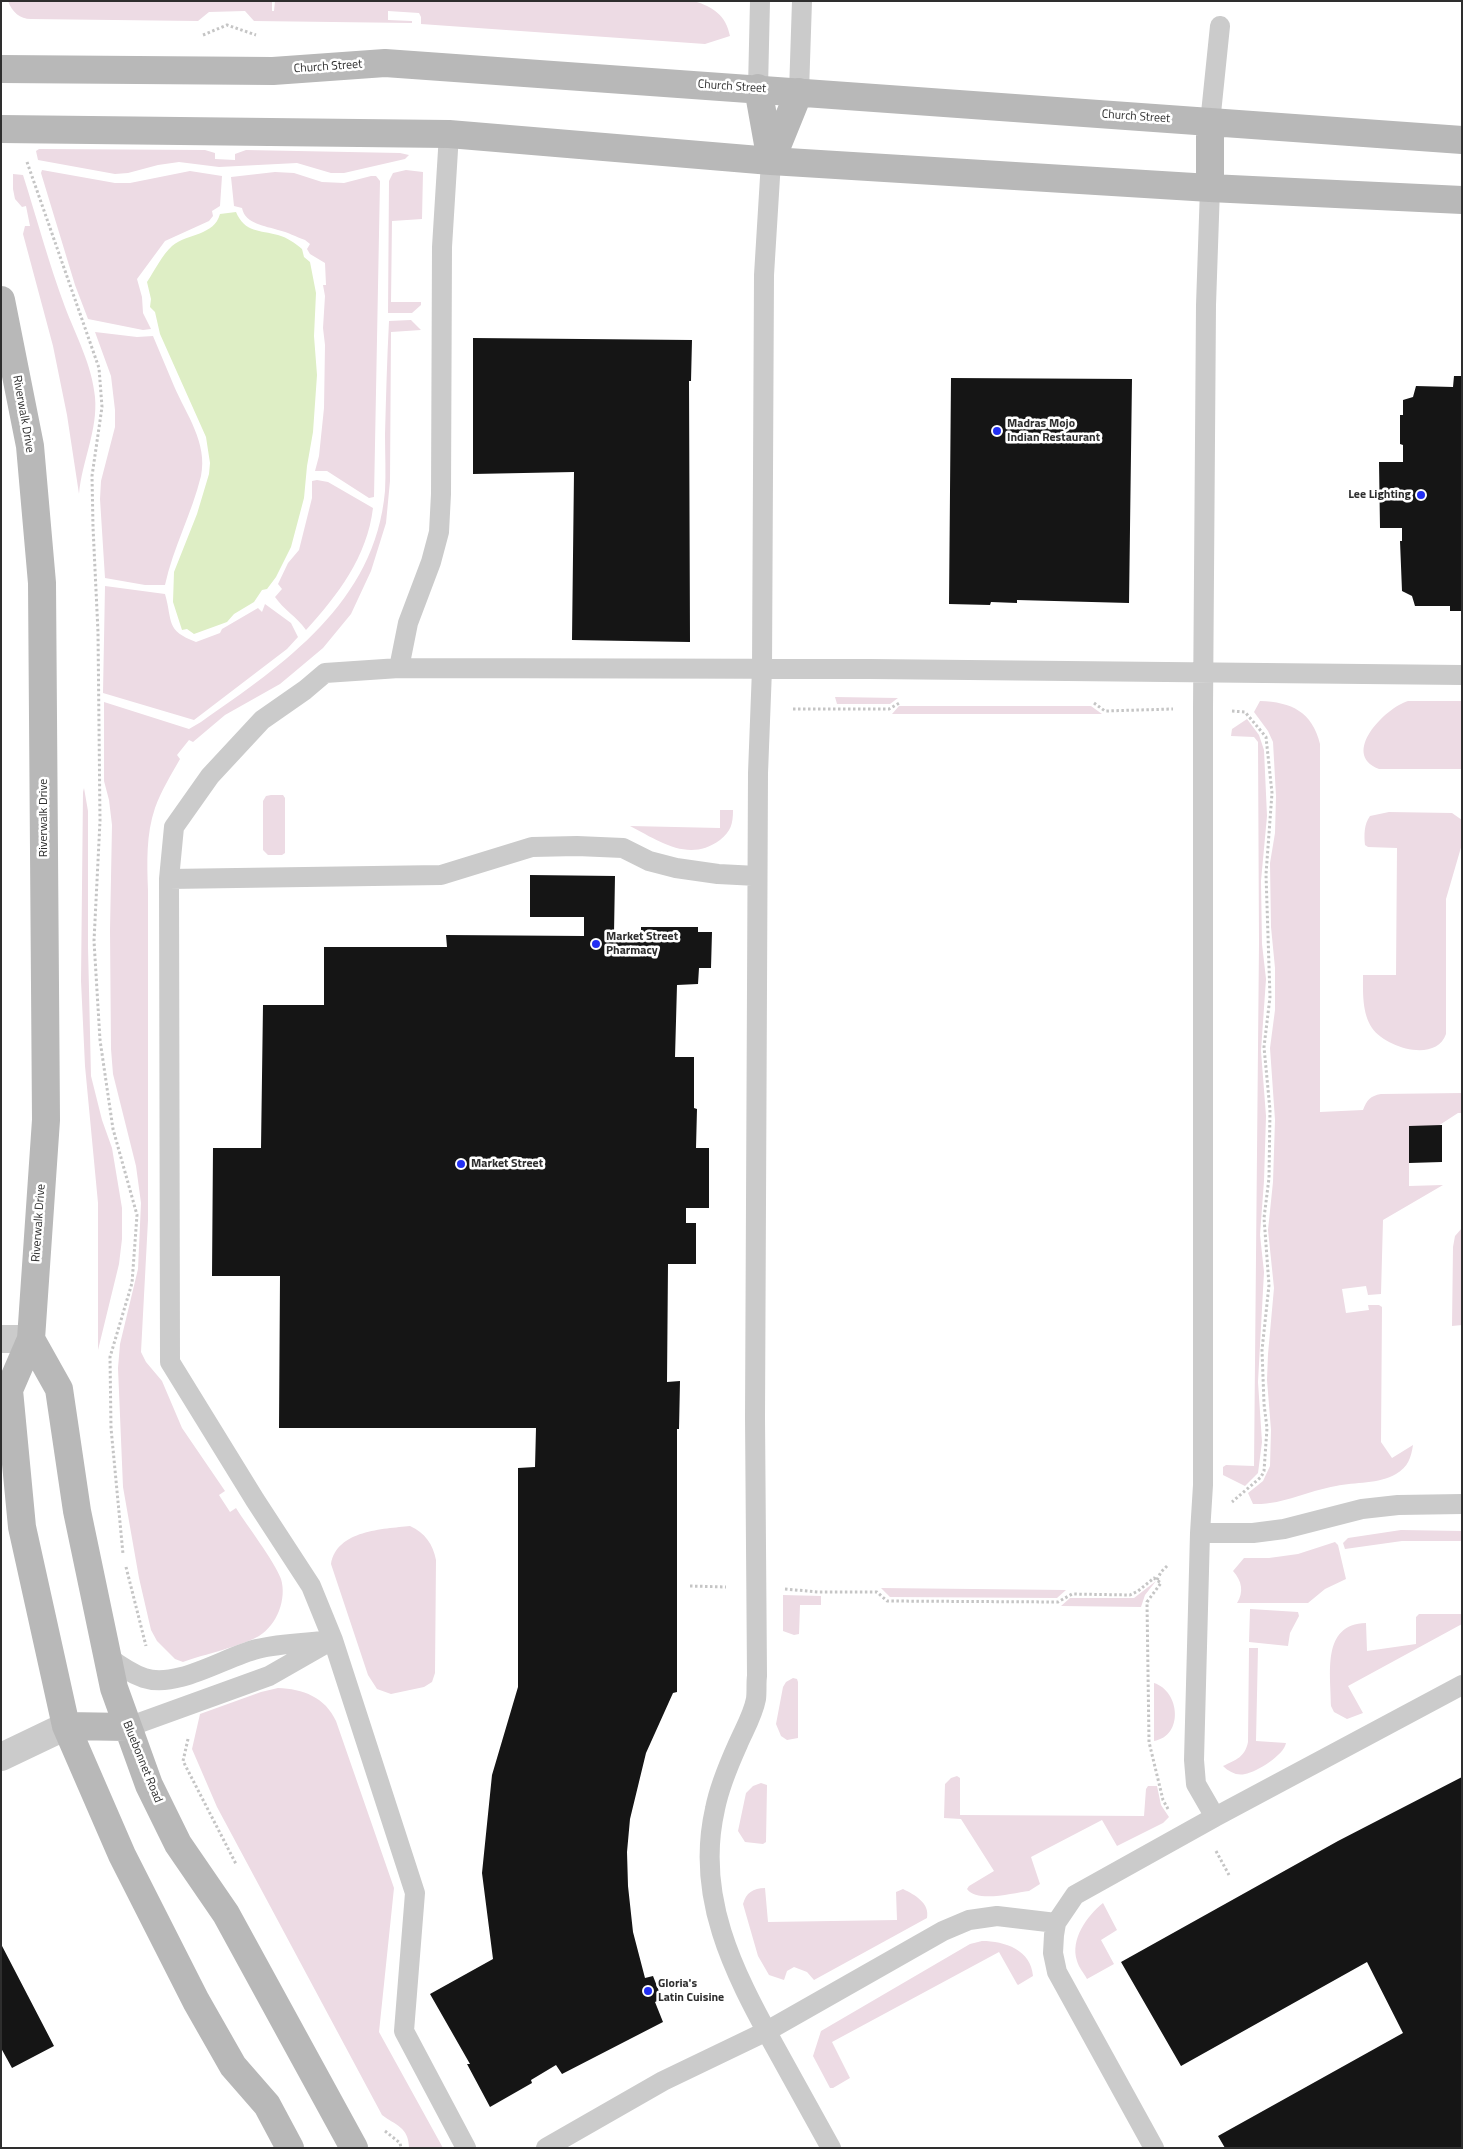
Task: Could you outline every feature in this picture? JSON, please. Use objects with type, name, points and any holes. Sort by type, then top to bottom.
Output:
[{"type":"street","name":"Church Street","points":[[1,69],[273,71],[385,63],[758,88],[1462,140]]},
{"type":"street","points":[[758,88],[771,162]]},
{"type":"street","points":[[771,162],[799,92]]},
{"type":"street","points":[[1210,122],[1210,188]]},
{"type":"street","points":[[1,129],[449,134],[771,162],[1210,188],[1462,200]]},
{"type":"street","name":"Riverwalk Drive","points":[[1,300],[30,446],[42,583],[46,1120],[31,1339]]},
{"type":"street","points":[[1,1339],[31,1339],[9,1390],[22,1527],[66,1726],[122,1855],[196,2001],[233,2066],[267,2105],[290,2148]]},
{"type":"street","name":"Bluebonnet Road","points":[[31,1339],[59,1389],[77,1511],[114,1688],[149,1785],[178,1844],[226,1914],[354,2148]]},
{"type":"street","points":[[1,1757],[66,1726],[128,1727]]},
{"type":"lane","points":[[758,88],[760,1]]},
{"type":"lane","points":[[799,92],[802,1]]},
{"type":"lane","points":[[1210,122],[1220,26]]},
{"type":"lane","points":[[399,668],[408,622],[431,562],[439,532],[441,494],[442,247],[449,134]]},
{"type":"lane","points":[[771,162],[764,275],[762,669],[757,876],[756,1700],[715,1808],[710,1868],[712,1898],[718,1925],[743,1987],[831,2148]]},
{"type":"lane","points":[[1210,188],[1206,305],[1203,674],[1203,1485],[1194,1760],[1196,1784],[1215,1817]]},
{"type":"lane","points":[[466,2148],[404,2031],[415,1893],[333,1640],[311,1586],[255,1500],[170,1362],[169,879],[174,826],[210,776],[262,720],[306,690],[326,673],[399,668],[870,669],[1203,674],[1462,675]]},
{"type":"lane","points":[[169,879],[441,875],[532,847],[577,846],[622,848],[650,861],[676,868],[718,874],[757,876]]},
{"type":"lane","points":[[1200,1534],[1253,1533],[1284,1528],[1362,1509],[1389,1506],[1462,1504]]},
{"type":"lane","points":[[108,1657],[127,1671],[140,1676],[164,1680],[186,1675],[257,1649],[333,1640]]},
{"type":"lane","points":[[128,1727],[270,1676],[333,1640]]},
{"type":"lane","points":[[1154,2148],[1057,1972],[1053,1953],[1056,1923],[1075,1895],[1215,1817],[1462,1685]]},
{"type":"lane","points":[[546,2148],[663,2081],[767,2031],[944,1932],[970,1920],[997,1916],[1056,1923]]},
{"type":"path","points":[[690,1586],[755,1587],[818,1592],[877,1592],[887,1601],[1058,1602],[1067,1595],[1072,1594],[1130,1594],[1138,1591],[1154,1578],[1161,1583],[1147,1602],[1148,1742],[1163,1800],[1167,1808],[1215,1850],[1228,1875]]},
{"type":"shaded area","points":[[8,1],[272,1],[272,11],[274,11],[275,1],[694,1],[718,13],[722,17],[730,36],[705,44],[421,24],[419,13],[388,11],[388,20],[412,21],[412,23],[254,21],[245,11],[209,12],[198,21],[31,19],[23,18],[17,14]]},
{"type":"shaded area","points":[[39,149],[205,150],[215,153],[215,159],[235,160],[235,154],[246,150],[400,153],[409,155],[405,159],[344,173],[331,173],[297,163],[219,167],[179,162],[115,174],[38,160],[36,151]]},
{"type":"shaded area","points":[[42,170],[115,183],[130,183],[190,171],[222,176],[220,206],[212,211],[213,216],[209,221],[165,241],[137,279],[142,297],[143,313],[151,329],[143,330],[88,319],[75,285],[41,173]]},
{"type":"shaded area","points":[[406,170],[423,172],[422,219],[392,221],[391,302],[421,302],[421,305],[412,313],[388,313],[389,181],[393,173]]},
{"type":"shaded area","points":[[275,172],[294,173],[322,182],[344,183],[371,176],[376,176],[380,181],[374,497],[369,498],[327,471],[315,471],[319,456],[324,408],[325,345],[323,328],[325,296],[323,285],[326,285],[325,263],[310,254],[307,249],[310,244],[305,240],[257,224],[247,218],[242,208],[234,206],[231,177]]},
{"type":"shaded area","points":[[13,174],[23,175],[65,307],[91,374],[95,397],[94,421],[79,494],[67,415],[53,346],[23,234],[25,226],[30,226],[26,206],[22,207],[15,199]]},
{"type":"shaded area","points":[[236,212],[248,227],[282,236],[294,243],[302,249],[304,257],[310,262],[316,293],[314,336],[317,375],[313,432],[304,498],[291,547],[276,577],[267,589],[262,590],[254,602],[234,614],[227,622],[194,634],[187,629],[182,630],[173,602],[174,572],[197,514],[209,474],[210,463],[206,437],[160,334],[155,312],[150,307],[151,299],[147,282],[172,246],[212,226],[220,214]]},
{"type":"shaded area","points":[[411,320],[421,330],[391,332],[390,481],[386,523],[371,571],[351,614],[323,648],[280,684],[225,715],[193,742],[189,740],[177,755],[180,759],[157,802],[150,828],[147,859],[148,1220],[141,1352],[146,1362],[162,1381],[182,1428],[225,1491],[219,1495],[230,1512],[236,1508],[273,1562],[283,1587],[279,1611],[271,1625],[259,1636],[242,1644],[183,1662],[175,1659],[157,1641],[151,1630],[139,1578],[123,1487],[118,1368],[120,1344],[138,1269],[141,1203],[136,1166],[113,1074],[111,1049],[110,930],[112,825],[109,800],[104,781],[104,702],[189,729],[232,700],[293,653],[320,627],[344,598],[364,566],[378,531],[385,491],[389,321]]},
{"type":"shaded area","points":[[95,332],[137,337],[153,336],[199,440],[202,464],[201,476],[168,571],[165,585],[145,585],[105,578],[100,499],[101,481],[115,427],[115,410],[111,376]]},
{"type":"shaded area","points":[[312,481],[328,482],[373,508],[370,526],[358,559],[340,589],[306,630],[275,597],[282,589],[278,584],[288,563],[299,550],[312,498]]},
{"type":"shaded area","points":[[105,586],[165,594],[170,618],[175,629],[186,638],[196,642],[220,633],[222,629],[258,608],[262,612],[265,604],[291,623],[298,637],[287,649],[194,720],[103,693]]},
{"type":"shaded area","points":[[835,697],[898,698],[890,704],[837,704]]},
{"type":"shaded area","points":[[1260,701],[1282,704],[1299,711],[1312,724],[1320,744],[1320,1112],[1363,1110],[1369,1099],[1381,1094],[1462,1093],[1462,1113],[1458,1113],[1438,1126],[1409,1127],[1409,1186],[1443,1185],[1383,1220],[1381,1294],[1368,1295],[1366,1286],[1342,1289],[1346,1313],[1369,1310],[1368,1305],[1379,1305],[1382,1307],[1381,1442],[1392,1458],[1413,1445],[1408,1462],[1396,1474],[1382,1480],[1325,1488],[1285,1500],[1253,1504],[1248,1493],[1263,1481],[1270,1466],[1271,1430],[1267,1380],[1274,1288],[1268,1230],[1273,1182],[1275,1120],[1270,1048],[1275,1010],[1275,968],[1271,927],[1270,863],[1275,833],[1276,796],[1273,742],[1268,731],[1254,712]]},
{"type":"shaded area","points":[[1408,701],[1462,701],[1462,769],[1379,769],[1368,762],[1364,753],[1365,743],[1370,732],[1388,712]]},
{"type":"shaded area","points":[[899,706],[1091,706],[1102,714],[892,714]]},
{"type":"shaded area","points":[[1247,719],[1259,735],[1264,750],[1267,816],[1261,881],[1262,944],[1266,979],[1261,1051],[1266,1116],[1260,1235],[1264,1272],[1258,1382],[1262,1442],[1258,1473],[1245,1486],[1223,1475],[1223,1467],[1226,1465],[1254,1466],[1259,943],[1258,742],[1254,737],[1231,736],[1232,729]]},
{"type":"shaded area","points":[[84,788],[88,811],[88,947],[91,1076],[102,1120],[112,1148],[122,1208],[122,1239],[119,1264],[98,1350],[98,1203],[85,1066],[81,981]]},
{"type":"shaded area","points":[[283,795],[285,798],[285,853],[282,855],[268,855],[263,850],[263,801],[266,796]]},
{"type":"shaded area","points":[[720,810],[733,810],[732,823],[729,830],[720,840],[708,847],[697,850],[674,847],[630,826],[720,828]]},
{"type":"shaded area","points":[[1389,812],[1452,813],[1462,820],[1462,844],[1446,899],[1446,1034],[1441,1043],[1432,1048],[1422,1050],[1399,1046],[1379,1035],[1372,1028],[1366,1016],[1364,1002],[1363,975],[1396,975],[1397,848],[1368,847],[1365,845],[1366,826],[1370,816]]},
{"type":"shaded area","points":[[1462,1228],[1462,1325],[1452,1326],[1453,1247],[1455,1236]]},
{"type":"shaded area","points":[[410,1526],[428,1540],[436,1560],[435,1673],[432,1682],[424,1687],[391,1694],[377,1689],[368,1675],[331,1564],[335,1553],[342,1544],[352,1538],[375,1530]]},
{"type":"shaded area","points":[[1401,1530],[1462,1531],[1462,1541],[1402,1541],[1345,1549],[1343,1543],[1348,1538]]},
{"type":"shaded area","points":[[1335,1542],[1338,1545],[1346,1579],[1325,1589],[1308,1603],[1237,1603],[1241,1595],[1241,1587],[1233,1571],[1244,1558],[1269,1558],[1298,1554]]},
{"type":"shaded area","points":[[1156,1581],[1145,1595],[1141,1607],[1061,1606],[1070,1598],[1134,1598]]},
{"type":"shaded area","points":[[881,1588],[1066,1590],[1057,1598],[890,1597]]},
{"type":"shaded area","points":[[783,1595],[821,1596],[821,1605],[800,1605],[799,1634],[794,1635],[783,1631]]},
{"type":"shaded area","points":[[1250,1609],[1298,1612],[1299,1616],[1290,1633],[1288,1646],[1249,1642]]},
{"type":"shaded area","points":[[1419,1614],[1462,1614],[1462,1624],[1348,1686],[1363,1713],[1347,1719],[1334,1712],[1331,1706],[1330,1666],[1335,1641],[1342,1632],[1352,1626],[1366,1623],[1367,1651],[1416,1644],[1416,1617]]},
{"type":"shaded area","points":[[1249,1648],[1258,1648],[1256,1741],[1286,1743],[1275,1758],[1263,1766],[1250,1773],[1236,1774],[1223,1766],[1236,1760],[1247,1747]]},
{"type":"shaded area","points":[[793,1678],[797,1679],[798,1682],[798,1738],[787,1740],[781,1736],[776,1724],[783,1687],[786,1682]]},
{"type":"shaded area","points":[[1154,1683],[1163,1688],[1169,1695],[1175,1713],[1174,1723],[1170,1731],[1164,1737],[1154,1741]]},
{"type":"shaded area","points":[[278,1688],[296,1690],[312,1696],[326,1706],[336,1721],[394,1888],[379,2032],[443,2148],[409,2148],[407,2135],[404,2131],[382,2115],[217,1807],[192,1749],[200,1714],[261,1692]]},
{"type":"shaded area","points":[[957,1776],[960,1778],[960,1815],[1144,1816],[1146,1789],[1148,1786],[1157,1786],[1161,1805],[1169,1817],[1163,1823],[1117,1846],[1102,1820],[1031,1857],[1040,1884],[1029,1891],[996,1896],[979,1896],[967,1889],[994,1871],[961,1819],[944,1818],[945,1784],[951,1778]]},
{"type":"shaded area","points":[[761,1783],[767,1785],[766,1842],[763,1844],[745,1842],[738,1831],[746,1793],[753,1786]]},
{"type":"shaded area","points":[[765,1888],[768,1922],[897,1920],[896,1892],[903,1889],[921,1900],[926,1908],[927,1918],[814,1980],[807,1972],[794,1967],[787,1971],[784,1980],[769,1975],[758,1956],[743,1904],[751,1892]]},
{"type":"shaded area","points":[[1103,1903],[1117,1930],[1101,1940],[1114,1964],[1087,1979],[1077,1961],[1075,1953],[1076,1944],[1086,1921]]},
{"type":"shaded area","points":[[982,1941],[1008,1945],[1015,1949],[1027,1960],[1033,1976],[1018,1985],[999,1952],[832,2042],[850,2078],[830,2088],[813,2056],[821,2031],[970,1944]]},
{"type":"building","points":[[473,338],[692,340],[691,381],[689,381],[690,642],[572,640],[574,472],[473,474]]},
{"type":"building","name":"Lee Lighting","points":[[1454,376],[1462,376],[1462,611],[1450,611],[1450,606],[1415,606],[1412,596],[1402,591],[1400,541],[1402,541],[1402,528],[1380,528],[1379,462],[1403,462],[1403,445],[1400,444],[1400,415],[1403,415],[1403,400],[1413,397],[1416,386],[1453,387]]},
{"type":"building","points":[[951,378],[1132,379],[1129,603],[1017,600],[1017,603],[991,602],[990,605],[949,604]]},
{"type":"building","name":"Market Street","points":[[530,875],[615,876],[614,933],[641,933],[641,927],[698,927],[698,932],[712,932],[711,968],[699,968],[698,984],[677,985],[675,1057],[694,1057],[694,1108],[697,1109],[696,1148],[709,1148],[709,1208],[686,1208],[686,1223],[696,1223],[696,1264],[668,1264],[667,1382],[680,1381],[679,1429],[677,1429],[677,1692],[673,1693],[646,1753],[630,1819],[627,1852],[628,1886],[633,1932],[645,1978],[653,1976],[662,1999],[655,2002],[663,2022],[562,2074],[556,2065],[531,2080],[532,2083],[490,2107],[467,2064],[470,2064],[430,1994],[493,1959],[482,1873],[492,1775],[518,1687],[518,1468],[535,1467],[536,1428],[279,1428],[280,1276],[212,1276],[213,1148],[261,1148],[263,1005],[324,1005],[324,947],[447,947],[446,935],[584,936],[584,917],[530,917]]},
{"type":"building","points":[[1442,1125],[1442,1162],[1409,1163],[1409,1126]]},
{"type":"building","points":[[1462,1777],[1462,2148],[1225,2148],[1218,2136],[1403,2033],[1367,1962],[1181,2066],[1121,1962],[1338,1841]]},
{"type":"building","points":[[1,1944],[54,2046],[12,2068],[1,2048]]},
{"type":"place","name":"Madras Mojo Indian Restaurant","points":[[997,431]]},
{"type":"place","name":"Lee Lighting","points":[[1421,495]]},
{"type":"place","name":"Market Street Pharmacy","points":[[596,944]]},
{"type":"place","name":"Market Street","points":[[461,1164]]},
{"type":"place","name":"Gloria's Latin Cuisine","points":[[648,1991]]}]
